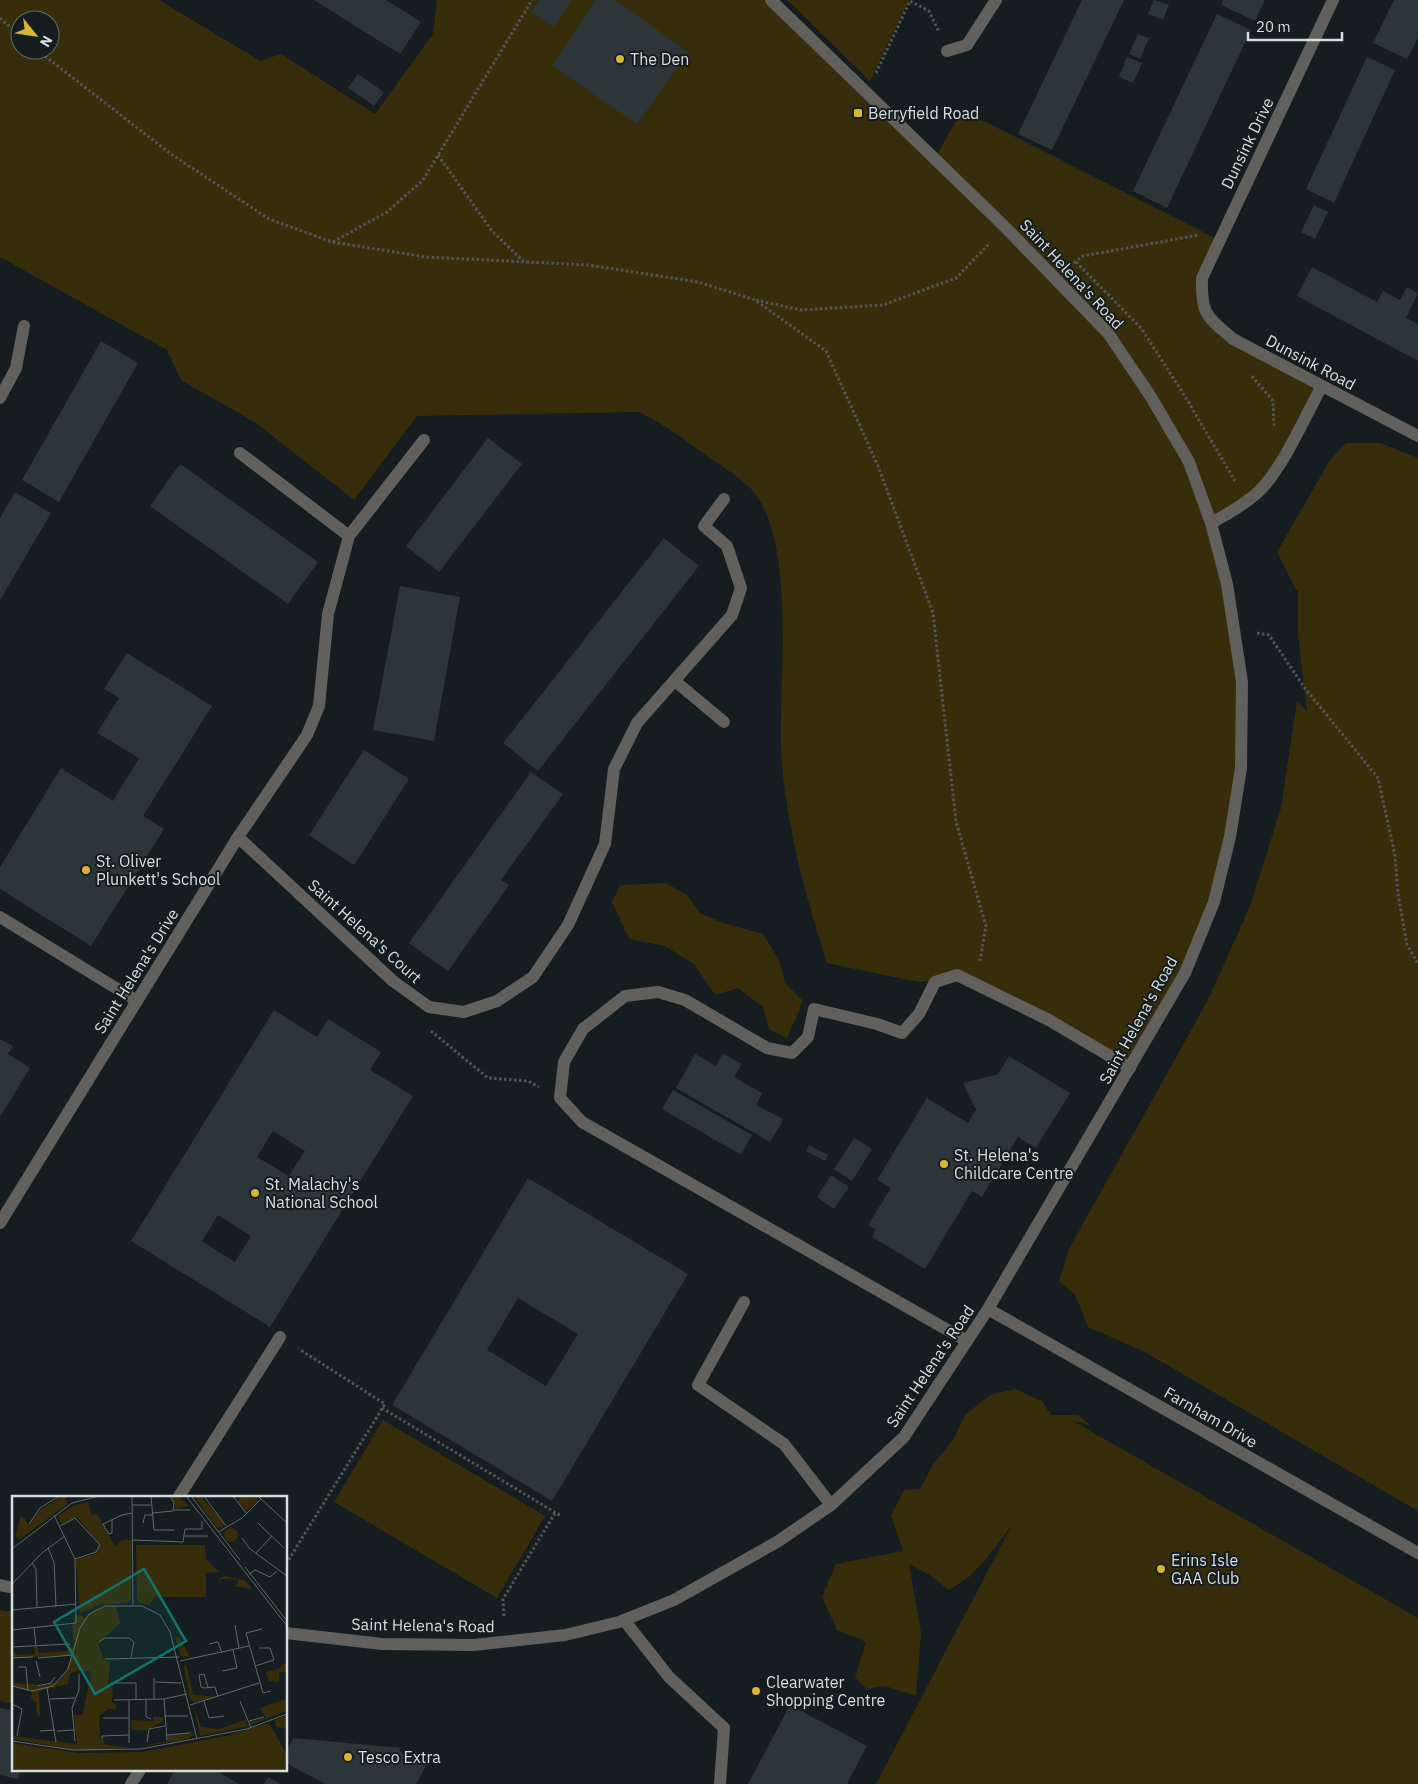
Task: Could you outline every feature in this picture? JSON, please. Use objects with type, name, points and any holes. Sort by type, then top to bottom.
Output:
[{"type":"street","name":"Saint Helena's Road","points":[[288,1633],[382,1644],[474,1645],[566,1635],[624,1620],[674,1600],[777,1542],[831,1505],[904,1437],[988,1309],[1185,973],[1214,902],[1230,837],[1241,768],[1242,682],[1227,584],[1211,523],[1189,462],[1151,397],[1108,333],[1005,227],[771,0]]},
{"type":"street","points":[[947,51],[966,45],[996,0]]},
{"type":"street","name":"Dunsink Drive","points":[[1202,302],[1202,278],[1333,0]]},
{"type":"street","name":"Dunsink Road","points":[[1202,302],[1210,320],[1233,339],[1418,436]]},
{"type":"street","points":[[0,398],[16,368],[24,326]]},
{"type":"street","points":[[1211,523],[1229,514],[1256,493],[1273,474],[1322,386]]},
{"type":"street","name":"Saint Helena's Drive","points":[[0,1223],[238,837],[307,735],[319,706],[328,614],[349,536],[424,440]]},
{"type":"street","points":[[240,453],[349,536]]},
{"type":"street","name":"Saint Helena's Court","points":[[238,837],[392,981],[429,1007],[464,1012],[497,1001],[533,977],[568,925],[605,844],[614,769],[637,723],[732,615],[741,588],[726,546],[704,526],[724,499]]},
{"type":"street","points":[[675,681],[724,722]]},
{"type":"street","points":[[0,917],[137,1001]]},
{"type":"street","points":[[967,1341],[582,1122],[560,1098],[564,1062],[583,1029],[625,996],[658,992],[685,1000],[767,1048],[792,1053],[808,1037],[814,1009],[877,1024],[902,1033],[919,1014],[935,982],[957,975],[1049,1020],[1130,1068]]},
{"type":"street","points":[[744,1302],[698,1385],[784,1444],[831,1505]]},
{"type":"street","name":"Farnham Drive","points":[[988,1309],[1418,1553]]},
{"type":"street","points":[[179,1496],[280,1337]]},
{"type":"street","points":[[624,1620],[669,1678],[724,1728],[720,1784]]},
{"type":"street","points":[[131,1784],[139,1772]]},
{"type":"path","points":[[332,242],[387,212],[423,180],[532,0]]},
{"type":"path","points":[[866,93],[910,1],[929,11],[947,51]]},
{"type":"path","points":[[0,18],[10,27]]},
{"type":"path","points":[[50,60],[171,154],[269,219],[332,242],[426,257],[588,265],[698,282],[755,300],[801,310],[883,305],[956,278],[1005,227]]},
{"type":"path","points":[[438,155],[492,231],[524,262]]},
{"type":"path","points":[[1054,277],[1083,256],[1195,235],[1222,234]]},
{"type":"path","points":[[1076,262],[1141,328],[1186,398],[1235,482],[1242,480]]},
{"type":"path","points":[[755,300],[826,351],[878,466],[933,613],[956,822],[986,926],[977,985]]},
{"type":"path","points":[[1265,356],[1250,374],[1274,401],[1274,432]]},
{"type":"path","points":[[1235,627],[1269,636],[1304,687],[1378,778],[1395,855],[1398,894],[1408,944],[1418,964]]},
{"type":"path","points":[[417,999],[414,1016],[486,1077],[528,1080],[560,1098]]},
{"type":"path","points":[[280,1337],[385,1404],[288,1561]]},
{"type":"path","points":[[382,1408],[561,1516]]},
{"type":"path","points":[[504,1616],[503,1599],[555,1513]]},
{"type":"shaded area","points":[[0,0],[159,0],[260,61],[281,54],[375,114],[433,34],[437,0],[769,0],[1106,334],[1188,463],[1210,524],[1242,698],[1229,837],[1184,972],[1129,1064],[956,973],[934,981],[918,982],[827,963],[799,865],[785,790],[781,734],[783,623],[777,550],[768,518],[754,492],[730,471],[672,431],[639,412],[417,416],[354,500],[256,423],[181,380],[167,350],[0,257]]},
{"type":"shaded area","points":[[787,0],[909,0],[870,81]]},
{"type":"shaded area","points":[[962,110],[1219,240],[1202,278],[1210,320],[1321,387],[1256,493],[1211,523],[1190,462],[1109,333],[935,159]]},
{"type":"shaded area","points":[[1346,443],[1380,443],[1418,458],[1418,1511],[1143,1351],[1088,1327],[1075,1294],[1059,1282],[1069,1249],[1208,1000],[1250,906],[1281,808],[1297,701],[1307,712],[1298,634],[1298,590],[1296,590],[1277,552],[1330,460]]},
{"type":"shaded area","points":[[666,883],[687,895],[700,913],[723,923],[763,934],[779,960],[785,983],[803,1001],[787,1038],[769,1029],[763,1007],[738,988],[715,995],[694,964],[665,946],[629,939],[612,902],[620,885]]},
{"type":"shaded area","name":"Erins Isle GAA Club","points":[[1015,1389],[1042,1401],[1051,1415],[1078,1415],[1091,1426],[1071,1420],[1418,1618],[1418,1784],[876,1784],[1012,1525],[987,1558],[969,1577],[949,1590],[930,1575],[909,1564],[921,1633],[916,1696],[885,1686],[867,1689],[855,1678],[866,1642],[837,1630],[822,1597],[836,1564],[903,1551],[891,1515],[904,1490],[920,1489],[934,1463],[953,1440],[965,1415],[990,1395]]},
{"type":"shaded area","points":[[383,1420],[545,1516],[497,1598],[334,1502]]},
{"type":"shaded area","points":[[0,1610],[12,1612],[12,1704],[0,1701]]},
{"type":"building","points":[[314,0],[386,0],[421,22],[400,54]]},
{"type":"building","points":[[539,0],[572,0],[554,27],[531,12]]},
{"type":"building","name":"The Den","points":[[595,0],[615,0],[688,52],[637,124],[552,66]]},
{"type":"building","points":[[1082,0],[1124,0],[1052,150],[1018,134]]},
{"type":"building","points":[[1154,0],[1169,5],[1163,20],[1148,14]]},
{"type":"building","points":[[1223,0],[1265,0],[1255,21],[1221,5]]},
{"type":"building","points":[[1394,0],[1418,0],[1418,38],[1407,59],[1373,43]]},
{"type":"building","points":[[1217,14],[1251,30],[1167,208],[1133,191]]},
{"type":"building","points":[[1138,34],[1149,38],[1140,59],[1129,54]]},
{"type":"building","points":[[1127,57],[1142,63],[1133,83],[1119,77]]},
{"type":"building","points":[[1367,57],[1395,70],[1334,203],[1306,189]]},
{"type":"building","points":[[358,74],[384,92],[374,106],[348,88]]},
{"type":"building","points":[[1314,205],[1328,212],[1315,239],[1301,232]]},
{"type":"building","points":[[1312,267],[1377,302],[1383,291],[1400,300],[1407,287],[1418,293],[1406,318],[1418,324],[1418,361],[1297,296]]},
{"type":"building","points":[[101,341],[138,363],[59,502],[22,480]]},
{"type":"building","points":[[488,438],[522,464],[439,572],[406,546]]},
{"type":"building","points":[[180,464],[318,562],[288,604],[150,506]]},
{"type":"building","points":[[15,492],[51,513],[0,600],[0,518]]},
{"type":"building","points":[[664,538],[699,566],[538,771],[503,743]]},
{"type":"building","points":[[400,586],[460,597],[434,741],[373,730]]},
{"type":"building","points":[[127,653],[212,706],[143,816],[164,829],[91,946],[0,889],[0,867],[61,768],[113,801],[139,758],[97,733],[119,698],[104,689]]},
{"type":"building","points":[[364,750],[409,779],[354,865],[309,835]]},
{"type":"building","points":[[531,772],[563,794],[501,880],[509,885],[448,971],[409,943]]},
{"type":"building","points":[[274,1010],[317,1037],[328,1019],[381,1052],[370,1070],[413,1096],[270,1327],[131,1241]],"holes":[[[273,1131],[305,1151],[289,1176],[257,1157]],[[218,1215],[251,1236],[235,1262],[202,1241]]]},
{"type":"building","points":[[0,1039],[13,1046],[8,1054],[30,1068],[0,1117]]},
{"type":"building","points":[[723,1053],[742,1064],[734,1077],[762,1093],[756,1105],[781,1118],[782,1122],[770,1142],[676,1088],[695,1054],[716,1066]]},
{"type":"building","name":"St. Helena's Childcare Centre","points":[[1009,1056],[1070,1093],[1036,1148],[1018,1137],[982,1197],[972,1191],[925,1269],[872,1237],[876,1230],[868,1225],[891,1188],[877,1180],[927,1098],[968,1123],[977,1108],[975,1108],[963,1083],[998,1074]]},
{"type":"building","points":[[673,1090],[752,1135],[741,1155],[662,1109]]},
{"type":"building","points":[[854,1138],[872,1149],[852,1181],[834,1169]]},
{"type":"building","points":[[809,1145],[828,1155],[825,1161],[806,1151]]},
{"type":"building","points":[[831,1175],[849,1187],[834,1209],[817,1197]]},
{"type":"building","points":[[528,1178],[688,1274],[552,1501],[392,1405]],"holes":[[[518,1298],[578,1334],[546,1386],[487,1350]]]},
{"type":"building","points":[[790,1705],[867,1746],[847,1784],[748,1784]]},
{"type":"building","points":[[0,1708],[12,1711],[12,1772],[20,1772],[18,1779],[0,1775]]},
{"type":"building","name":"Tesco Extra","points":[[293,1738],[401,1748],[399,1751],[426,1766],[416,1784],[325,1784],[288,1764],[288,1748]]},
{"type":"building","points":[[174,1772],[218,1772],[239,1784],[167,1784]]},
{"type":"building","points":[[268,1777],[280,1784],[264,1784]]},
{"type":"place","name":"The Den","points":[[620,59]]},
{"type":"place","name":"Berryfield Road","points":[[858,113]]},
{"type":"place","name":"St. Oliver Plunkett's School","points":[[86,870]]},
{"type":"place","name":"St. Helena's Childcare Centre","points":[[944,1164]]},
{"type":"place","name":"St. Malachy's National School","points":[[255,1193]]},
{"type":"place","name":"Erins Isle GAA Club","points":[[1161,1569]]},
{"type":"place","name":"Clearwater Shopping Centre","points":[[756,1691]]},
{"type":"place","name":"Tesco Extra","points":[[348,1757]]}]
